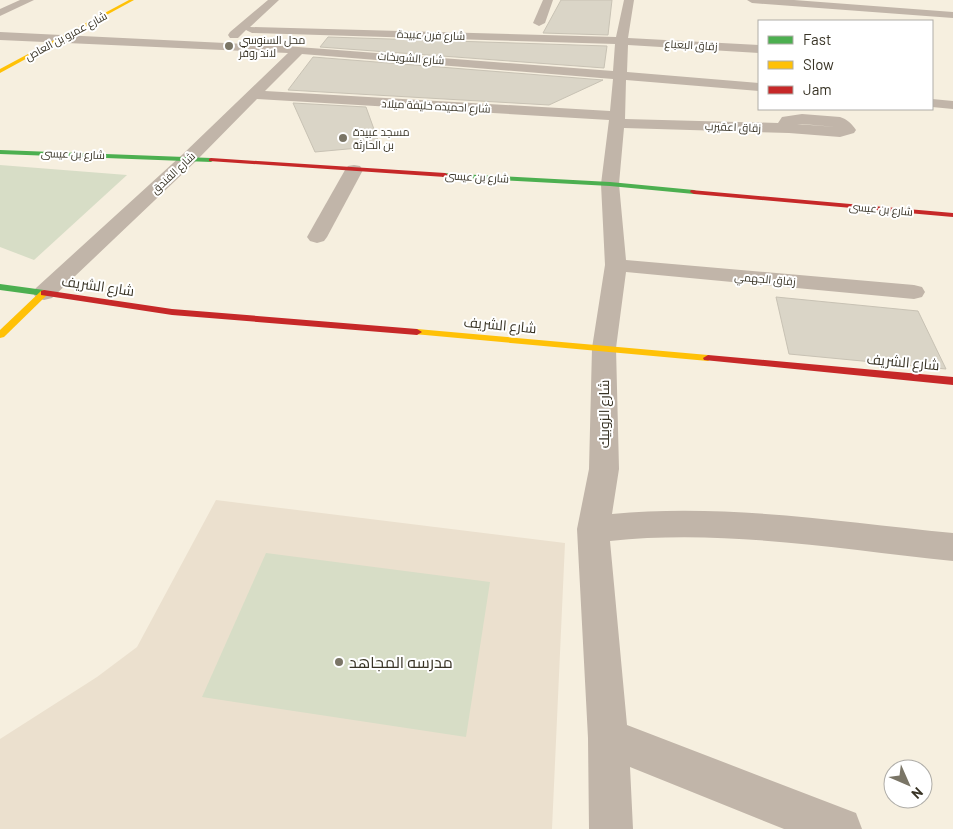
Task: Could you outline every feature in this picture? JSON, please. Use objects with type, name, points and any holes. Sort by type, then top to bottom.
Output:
[{"type":"street","points":[[0,13],[29,0]]},
{"type":"street","name":"شارع عمرو بن العاص","points":[[0,71],[132,0]]},
{"type":"street","points":[[223,45],[274,0]]},
{"type":"street","points":[[539,23],[548,0]]},
{"type":"street","name":"شارع الزوبيك","points":[[611,829],[608,738],[593,529],[604,469],[604,348],[616,265],[610,184],[617,120],[623,30],[629,0]]},
{"type":"street","points":[[752,0],[953,15]]},
{"type":"street","points":[[258,14],[278,14]]},
{"type":"street","name":"شارع فرن عبيدة","points":[[240,29],[623,30]]},
{"type":"street","name":"زقاق البعباع","points":[[623,30],[758,48]]},
{"type":"street","name":"شارع الشويخات","points":[[0,36],[223,45],[556,69],[758,87]]},
{"type":"street","name":"شارع الفندق","points":[[44,293],[189,158],[298,51]]},
{"type":"street","name":"شارع احميده خليفة ميلاد","points":[[255,95],[617,120]]},
{"type":"street","points":[[933,103],[953,105]]},
{"type":"street","name":"زقاق اعقيرب","points":[[617,120],[840,132],[848,130]]},
{"type":"street","name":"شارع بن عيسى","points":[[0,152],[189,158],[354,170],[610,184],[953,215]]},
{"type":"street","points":[[317,236],[354,170]]},
{"type":"street","name":"زقاق الجهمي","points":[[616,265],[914,292]]},
{"type":"street","name":"شارع الشريف","points":[[0,288],[172,312],[604,348],[953,381]]},
{"type":"street","points":[[0,335],[44,293]]},
{"type":"street","points":[[593,529],[644,524],[711,523],[953,547]]},
{"type":"street","points":[[608,738],[840,829]]},
{"type":"shaded area","name":"مدرسه المجاهد","points":[[216,500],[565,543],[552,829],[0,829],[0,739],[97,677],[137,647]]},
{"type":"green space","points":[[0,165],[127,175],[34,260],[0,247]]},
{"type":"green space","points":[[266,553],[490,582],[466,737],[202,697]]},
{"type":"building","points":[[561,0],[612,0],[608,35],[543,33]]},
{"type":"building","points":[[328,37],[607,46],[604,68],[320,47]]},
{"type":"building","points":[[313,57],[603,80],[549,105],[288,90]]},
{"type":"building","points":[[293,103],[366,107],[380,146],[315,152]]},
{"type":"building","points":[[776,297],[918,311],[946,369],[789,354]]},
{"type":"traffic: fast","points":[[0,152],[211,160]]},
{"type":"traffic: fast","points":[[445,175],[610,184],[694,192]]},
{"type":"traffic: fast","points":[[0,287],[44,293]]},
{"type":"traffic: slow","points":[[0,71],[132,0]]},
{"type":"traffic: slow","points":[[0,335],[44,293]]},
{"type":"traffic: slow","points":[[417,332],[708,358]]},
{"type":"traffic: jam","points":[[211,160],[445,175]]},
{"type":"traffic: jam","points":[[694,192],[953,215]]},
{"type":"traffic: jam","points":[[44,293],[172,312],[417,332]]},
{"type":"traffic: jam","points":[[708,358],[953,381]]},
{"type":"place","name":"محل السنوسي لاند روفر","points":[[229,46]]},
{"type":"place","name":"مسجد عبيدة بن الحارثة","points":[[343,138]]},
{"type":"place","name":"مدرسه المجاهد","points":[[339,662]]}]
